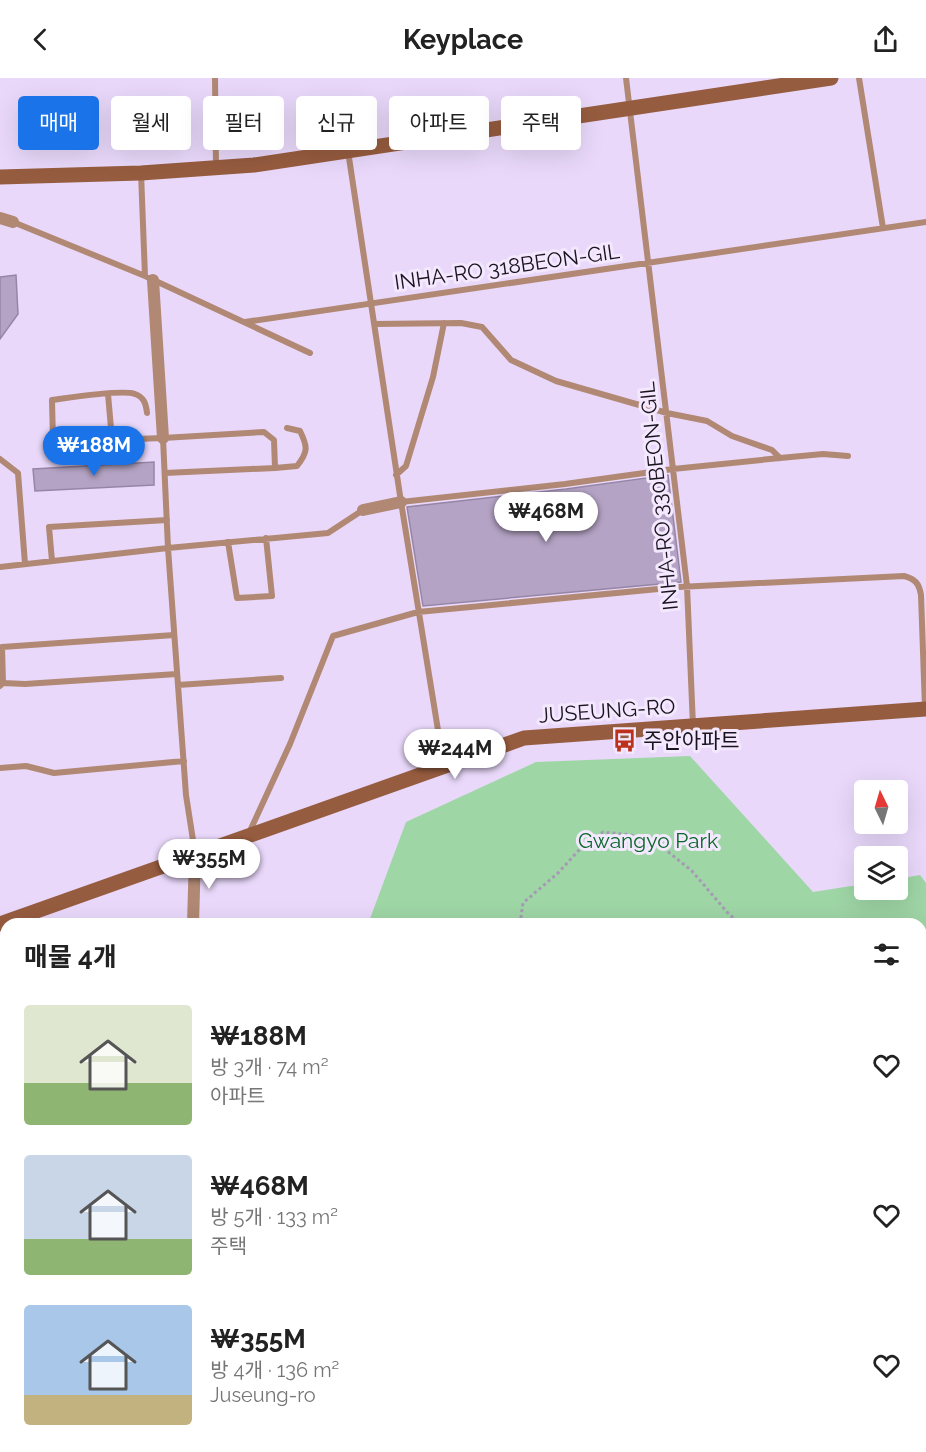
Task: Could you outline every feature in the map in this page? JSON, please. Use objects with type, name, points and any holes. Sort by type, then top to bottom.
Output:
[{"type":"street","points":[[0,177],[141,173],[254,165],[831,78]]},
{"type":"street","points":[[0,218],[13,222]]},
{"type":"street","points":[[149,278],[164,438]]},
{"type":"street","points":[[363,510],[400,502]]},
{"type":"street","name":"JUSEUNG-RO","points":[[17,918],[524,738],[925,709]]},
{"type":"street","points":[[193,918],[195,855]]},
{"type":"lane","points":[[216,78],[216,167]]},
{"type":"lane","name":"INHA-RO 330BEON-GIL","points":[[626,78],[687,586],[693,726]]},
{"type":"lane","points":[[859,78],[883,228]]},
{"type":"lane","name":"INHA-RO 318BEON-GIL","points":[[348,151],[400,502],[444,767]]},
{"type":"lane","points":[[141,173],[149,278]]},
{"type":"lane","points":[[13,222],[149,278],[310,352]]},
{"type":"lane","points":[[649,263],[926,222]]},
{"type":"lane","name":"INHA-RO 318BEON-GIL","points":[[244,322],[649,263]]},
{"type":"lane","points":[[396,475],[406,466],[434,377],[444,323]]},
{"type":"lane","points":[[374,324],[461,323],[482,327],[511,360],[556,381],[706,421],[732,436],[772,450],[780,458]]},
{"type":"lane","points":[[147,413],[144,400],[134,393],[52,400],[53,442],[264,432],[274,440],[275,468]]},
{"type":"lane","points":[[108,394],[112,440]]},
{"type":"lane","points":[[165,473],[297,466],[305,455],[306,443],[300,431],[287,428]]},
{"type":"lane","points":[[164,438],[168,548],[183,761],[195,855]]},
{"type":"lane","points":[[400,502],[780,458],[823,454],[848,456]]},
{"type":"lane","points":[[0,459],[18,473],[25,564]]},
{"type":"lane","points":[[0,567],[328,533],[363,510]]},
{"type":"lane","points":[[52,561],[49,527],[167,520]]},
{"type":"lane","points":[[228,542],[237,598],[272,596],[266,538]]},
{"type":"lane","name":"JUSEUNG-RO","points":[[687,586],[904,576],[914,579],[919,585],[921,595],[925,709]]},
{"type":"lane","points":[[248,836],[290,744],[333,636],[418,612],[687,586]]},
{"type":"lane","points":[[174,635],[1,647],[2,685],[177,674]]},
{"type":"lane","points":[[178,685],[281,678]]},
{"type":"lane","points":[[0,768],[26,766],[54,773],[183,761]]},
{"type":"path","points":[[521,918],[523,903],[558,873],[580,849],[603,832],[631,835],[656,842],[692,871],[734,918]]},
{"type":"green space","name":"Gwangyo Park","points":[[690,756],[813,892],[854,886],[854,900],[908,900],[908,877],[920,875],[926,883],[926,918],[370,918],[406,822],[536,762]]},
{"type":"building","points":[[16,275],[18,314],[0,339],[0,277]]},
{"type":"building","points":[[154,462],[154,485],[35,491],[33,469]]},
{"type":"building","points":[[668,475],[681,582],[423,606],[407,507]]},
{"type":"place","name":"주안아파트","points":[[625,741]]}]
